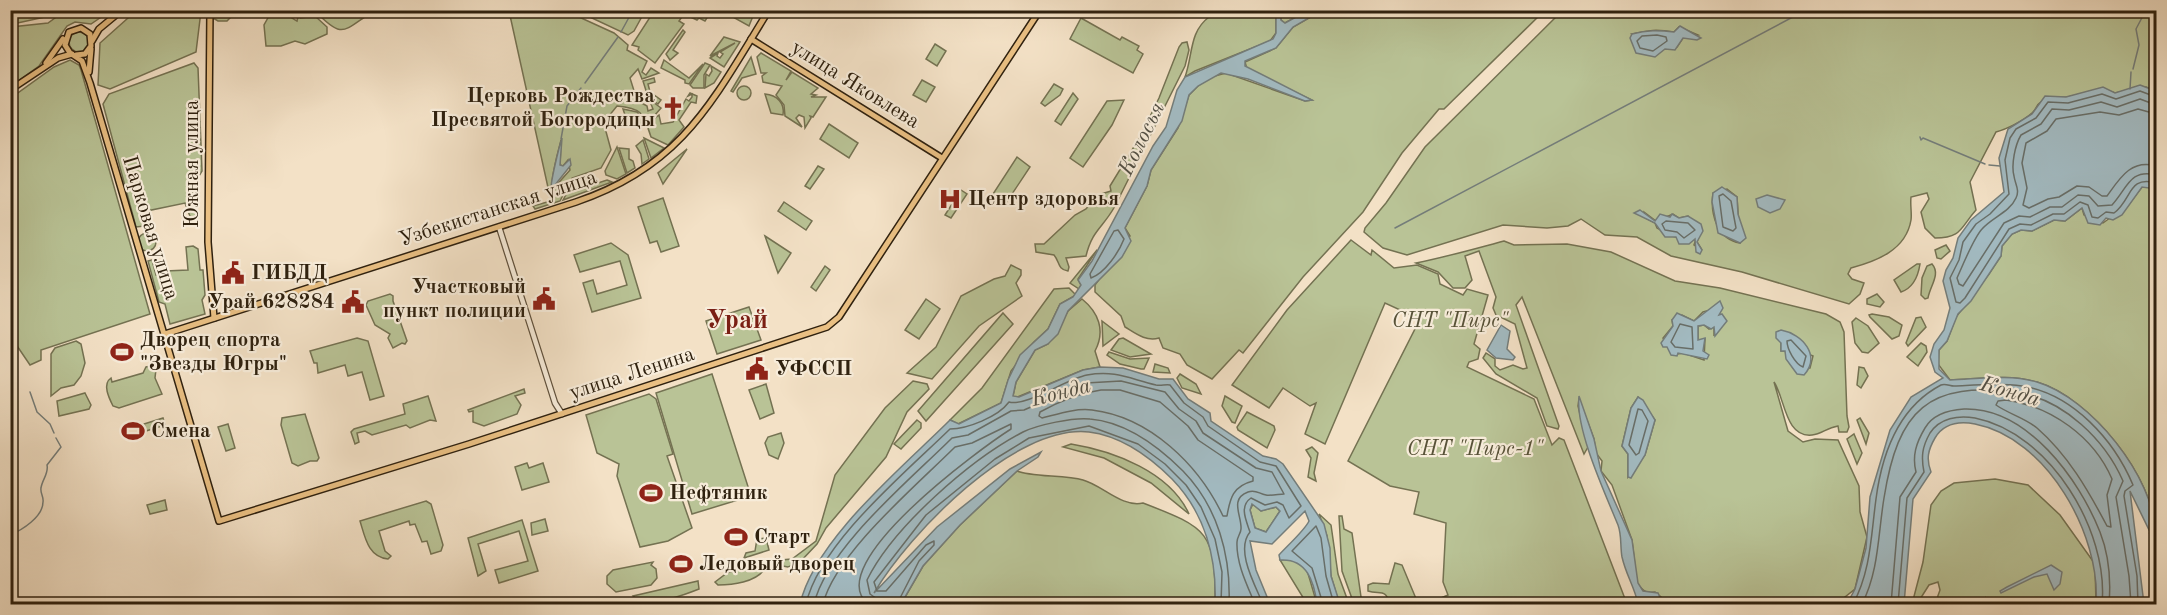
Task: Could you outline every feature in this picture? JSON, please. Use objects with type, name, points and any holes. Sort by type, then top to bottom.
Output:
[{"type":"main road","points":[[10,90],[63,55],[85,54],[96,33],[122,10]]},
{"type":"main road","name":"Южная улица","points":[[210,10],[208,242],[214,318]]},
{"type":"main road","name":"Узбекистанская улица","points":[[165,334],[610,190],[661,159],[699,120],[769,10]]},
{"type":"main road","name":"улица Ленина","points":[[219,520],[562,414],[827,327],[839,317],[1040,10]]},
{"type":"main road","points":[[38,70],[51,58],[72,29],[93,28],[112,18]]},
{"type":"main road","points":[[81,28],[90,34],[92,44]]},
{"type":"main road","points":[[67,34],[65,45],[75,55]]},
{"type":"main road","name":"улица Яковлева","points":[[751,39],[942,158]]},
{"type":"main road","name":"Парковая улица","points":[[90,83],[92,44]]},
{"type":"main road","name":"Парковая улица","points":[[75,55],[83,63],[90,83],[219,520]]},
{"type":"street","points":[[500,227],[555,403],[562,414]]},
{"type":"green space","points":[[66,10],[110,11],[91,24],[75,22],[67,26],[39,66],[11,86],[11,27],[48,23]]},
{"type":"green space","points":[[137,10],[201,11],[196,52],[110,89],[98,85],[100,43]]},
{"type":"green space","points":[[10,11],[61,11],[54,15],[13,24]]},
{"type":"green space","points":[[213,11],[233,11],[227,21],[218,21],[213,18]]},
{"type":"green space","points":[[309,11],[306,16],[300,18],[315,16],[327,27],[327,34],[305,44],[295,41],[281,46],[266,46],[264,25],[269,16],[281,13],[297,21],[299,12]]},
{"type":"green space","points":[[315,11],[374,11],[349,27],[338,29]]},
{"type":"green space","points":[[509,11],[566,11],[614,33],[628,45],[627,50],[647,61],[642,72],[646,75],[651,68],[659,73],[642,79],[638,69],[630,78],[635,94],[643,94],[645,100],[640,102],[647,106],[648,111],[653,109],[649,99],[661,108],[654,119],[659,115],[661,124],[673,122],[686,99],[689,101],[692,97],[692,94],[688,96],[690,93],[697,96],[696,103],[691,102],[679,120],[684,127],[668,145],[651,137],[640,113],[631,108],[617,106],[608,117],[605,128],[611,150],[601,168],[572,178],[560,201],[535,209],[533,206],[551,201]],"holes":[[[561,140],[560,165],[563,166],[568,160],[570,170],[552,190],[553,173]]]},
{"type":"green space","points":[[577,11],[645,11],[634,31],[628,35]]},
{"type":"green space","points":[[654,11],[699,11],[707,18],[705,21],[699,18],[697,20],[684,14],[679,21],[684,24],[655,63],[638,50],[639,47],[632,45]]},
{"type":"green space","points":[[734,11],[755,11],[749,26],[731,16]]},
{"type":"green space","points":[[1204,11],[1276,11],[1276,33],[1270,41],[1185,77],[1192,44],[1198,30],[1209,17],[1204,16]]},
{"type":"green space","points":[[1280,11],[1307,11],[1285,23],[1281,20]]},
{"type":"green space","points":[[1321,11],[1544,11],[1444,109],[1439,109],[1402,153],[1363,212],[1303,277],[1243,353],[1239,350],[1212,379],[1187,365],[1180,354],[1163,348],[1159,338],[1145,338],[1125,327],[1121,316],[1095,292],[1095,285],[1130,236],[1125,228],[1147,186],[1151,170],[1178,128],[1189,95],[1198,86],[1211,77],[1226,73],[1305,101],[1312,100],[1247,69],[1245,62],[1276,48],[1293,27]]},
{"type":"green space","points":[[1562,11],[2156,11],[2156,91],[2146,87],[2115,93],[2097,90],[2067,97],[2050,98],[2039,103],[2024,119],[1996,132],[1970,182],[1976,210],[1960,231],[1944,238],[1935,238],[1925,228],[1921,212],[1929,199],[1927,193],[1911,197],[1911,220],[1908,230],[1897,247],[1880,258],[1851,268],[1848,274],[1852,279],[1864,283],[1860,294],[1849,304],[1742,272],[1671,256],[1637,237],[1605,235],[1581,219],[1568,226],[1547,228],[1503,225],[1407,255],[1383,248],[1364,232],[1365,228],[1386,203],[1425,147]],"holes":[[[1679,27],[1698,35],[1683,38],[1677,47],[1665,49],[1632,34],[1653,30],[1674,32]],[[1727,189],[1737,197],[1740,243],[1732,241],[1717,224],[1714,217],[1713,193]],[[1644,212],[1656,221],[1673,214],[1679,218],[1688,216],[1699,235],[1697,242],[1702,250],[1694,245],[1696,239],[1691,241],[1672,236],[1657,228],[1655,223],[1644,217]]]},
{"type":"green space","points":[[1081,18],[1120,40],[1122,37],[1139,46],[1137,50],[1143,54],[1133,73],[1070,39]]},
{"type":"green space","points":[[683,30],[685,32],[673,50],[678,53],[670,60],[666,54]]},
{"type":"green space","points":[[75,32],[83,32],[89,38],[89,46],[83,52],[75,52],[69,46],[69,38]]},
{"type":"green space","points":[[724,37],[740,42],[724,67],[710,58],[718,53],[717,56],[720,58],[723,54],[720,52],[735,43],[710,56]]},
{"type":"green space","points":[[1187,42],[1189,50],[1185,66],[1115,206],[1088,247],[1086,256],[1066,258],[1069,267],[1068,271],[1064,270],[1054,255],[1036,252],[1035,244],[1044,244],[1075,215],[1086,209],[1098,195],[1111,191],[1110,186],[1140,137],[1159,98],[1179,47],[1182,43]]},
{"type":"green space","points":[[935,44],[946,51],[937,66],[926,59]]},
{"type":"green space","points":[[761,53],[791,71],[786,80],[792,72],[818,88],[811,94],[816,95],[811,97],[826,97],[813,117],[810,116],[805,128],[804,117],[799,115],[796,118],[802,127],[785,116],[784,105],[776,95],[782,86],[763,82],[762,76],[766,73],[761,73],[757,57]]},
{"type":"green space","points":[[751,57],[756,74],[742,78],[733,92],[731,91]]},
{"type":"green space","points":[[70,60],[79,65],[81,70],[150,314],[41,350],[41,360],[30,365],[11,337],[11,98],[54,67]]},
{"type":"green space","points":[[664,60],[689,78],[703,64],[689,84],[661,68]]},
{"type":"green space","points":[[194,63],[198,68],[202,171],[192,187],[198,218],[191,219],[185,203],[147,211],[144,226],[136,227],[103,104],[109,94]]},
{"type":"green space","points":[[705,63],[710,65],[704,75],[704,88],[693,88],[690,85]]},
{"type":"green space","points":[[711,66],[721,72],[714,83],[705,88],[706,74],[709,76],[712,71]]},
{"type":"green space","points":[[654,78],[655,82],[648,84],[650,92],[661,100],[658,104],[648,97],[643,81]]},
{"type":"green space","points":[[922,80],[935,87],[926,102],[913,95]]},
{"type":"green space","points":[[1054,84],[1063,89],[1060,95],[1045,106],[1041,103]]},
{"type":"green space","points":[[744,86],[749,88],[751,93],[749,98],[744,100],[739,98],[737,93],[739,88]]},
{"type":"green space","points":[[1073,93],[1078,99],[1061,125],[1055,121]]},
{"type":"green space","points":[[765,94],[779,100],[783,107],[783,115],[771,113]]},
{"type":"green space","points":[[1124,100],[1112,125],[1083,167],[1070,158],[1107,101]]},
{"type":"green space","points":[[623,109],[637,112],[645,122],[639,124],[632,116],[625,115]]},
{"type":"green space","points":[[829,124],[858,143],[849,158],[820,139]]},
{"type":"green space","points":[[644,138],[664,148],[651,158]]},
{"type":"green space","points":[[643,140],[649,159],[642,164],[641,154],[636,146]]},
{"type":"green space","points":[[617,147],[626,174],[617,179],[606,175],[605,171]]},
{"type":"green space","points":[[619,148],[629,149],[629,159],[633,161],[635,168],[627,173]]},
{"type":"green space","points":[[687,149],[663,184],[658,173]]},
{"type":"green space","points":[[1017,157],[1030,167],[1006,203],[993,194]]},
{"type":"green space","points":[[818,166],[824,169],[810,189],[805,186]]},
{"type":"green space","points":[[607,180],[612,182],[563,200],[567,193]]},
{"type":"green space","points":[[2142,187],[2156,189],[2156,534],[2153,512],[2132,465],[2098,422],[2078,404],[2058,391],[2037,382],[2016,378],[1950,380],[1938,364],[1939,350],[1947,341],[1956,317],[1989,274],[2001,256],[2002,246],[2012,234],[2021,230],[2032,231],[2054,220],[2065,221],[2082,208],[2084,215],[2103,223],[2129,204]]},
{"type":"green space","points":[[961,190],[967,194],[951,218],[945,215]]},
{"type":"green space","points":[[663,198],[679,246],[661,252],[657,241],[650,243],[638,207]]},
{"type":"green space","points":[[784,202],[812,221],[806,230],[778,211]]},
{"type":"green space","points":[[143,233],[151,233],[156,238],[154,249],[143,251],[138,246],[138,238]]},
{"type":"green space","points":[[765,236],[791,253],[778,273]]},
{"type":"green space","points":[[1351,240],[1371,255],[1372,250],[1394,268],[1417,265],[1438,274],[1440,284],[1463,295],[1467,289],[1488,295],[1474,344],[1480,349],[1478,359],[1469,362],[1467,367],[1534,399],[1552,445],[1559,438],[1564,440],[1627,604],[1427,604],[1448,595],[1443,582],[1446,523],[1414,514],[1419,492],[1390,486],[1348,461],[1420,319],[1385,303],[1325,444],[1305,434],[1316,403],[1310,406],[1283,388],[1269,408],[1232,385],[1287,310]]},
{"type":"green space","points":[[1504,241],[1514,245],[1567,244],[1611,252],[1675,281],[1720,288],[1826,314],[1840,322],[1844,332],[1849,427],[1847,432],[1839,432],[1838,426],[1812,435],[1796,430],[1787,416],[1774,382],[1788,431],[1803,442],[1815,439],[1838,440],[1859,486],[1860,512],[1867,537],[1855,589],[1836,604],[1662,604],[1661,597],[1655,592],[1647,592],[1643,589],[1637,583],[1632,540],[1612,485],[1601,471],[1602,461],[1596,453],[1594,439],[1579,399],[1578,406],[1588,447],[1584,454],[1522,297],[1516,305],[1559,426],[1558,429],[1547,426],[1537,398],[1496,374],[1483,358],[1486,353],[1495,359],[1495,366],[1500,370],[1513,365],[1523,369],[1527,368],[1515,324],[1496,315],[1493,308],[1496,297],[1479,251],[1465,256],[1472,280],[1465,288],[1453,288],[1438,272],[1416,263]],"holes":[[[1710,310],[1718,315],[1714,336],[1714,326],[1709,329],[1704,325],[1698,326],[1698,341],[1705,339],[1704,360],[1683,353],[1672,355],[1663,338],[1673,326],[1672,320],[1682,315],[1694,321],[1703,312]],[[1781,343],[1813,356],[1810,368],[1793,368],[1785,351],[1781,351]],[[1638,397],[1655,420],[1645,455],[1628,477],[1628,454],[1622,446],[1631,408]]]},
{"type":"green space","points":[[611,243],[628,255],[641,298],[592,312],[583,283],[593,280],[597,294],[627,285],[620,261],[580,272],[574,255]]},
{"type":"green space","points":[[1946,245],[1950,251],[1941,259],[1937,258],[1935,250]]},
{"type":"green space","points":[[193,246],[198,249],[200,270],[203,270],[205,295],[202,300],[205,314],[170,324],[165,304],[159,302],[148,261],[152,260],[156,275],[165,271],[188,270],[186,247]]},
{"type":"green space","points":[[1097,250],[1078,279],[1081,285],[1079,289],[1070,283]]},
{"type":"green space","points":[[1920,264],[1914,281],[1909,288],[1901,292],[1894,280]]},
{"type":"green space","points":[[1932,264],[1935,276],[1928,298],[1925,299],[1921,295],[1922,278],[1927,266]]},
{"type":"green space","points":[[1011,265],[1021,270],[1016,283],[1022,296],[979,326],[932,379],[907,373],[936,347],[961,296],[994,279],[1005,276]]},
{"type":"green space","points":[[825,266],[830,270],[816,291],[811,287]]},
{"type":"green space","points":[[1069,288],[1076,295],[1060,304],[1048,329],[1034,342],[1011,371],[1001,403],[958,424],[950,420],[982,388],[1054,289]]},
{"type":"green space","points":[[390,294],[393,296],[407,341],[393,348],[388,338],[390,334],[375,325],[366,305],[368,301]]},
{"type":"green space","points":[[1877,294],[1884,302],[1880,307],[1867,304],[1867,299]]},
{"type":"green space","points":[[926,299],[940,309],[919,339],[905,330]]},
{"type":"green space","points":[[1082,299],[1088,304],[1099,322],[1100,336],[1095,351],[1100,367],[1083,370],[1015,398],[1013,396],[1016,382],[1035,350],[1048,344],[1068,311]]},
{"type":"green space","points":[[749,307],[761,340],[717,354],[706,321]]},
{"type":"green space","points":[[1003,313],[1013,324],[926,421],[918,411]]},
{"type":"green space","points":[[1869,315],[1889,317],[1902,325],[1899,336],[1892,339],[1870,317]]},
{"type":"green space","points":[[1921,317],[1926,327],[1908,346],[1906,343],[1916,318]]},
{"type":"green space","points":[[1856,318],[1868,326],[1879,343],[1868,353],[1862,352],[1855,343],[1852,322]]},
{"type":"green space","points":[[1102,321],[1119,334],[1103,346]]},
{"type":"green space","points":[[357,338],[368,341],[384,396],[370,400],[362,372],[348,376],[345,365],[318,373],[317,363],[314,363],[310,351]]},
{"type":"green space","points":[[1123,338],[1151,354],[1130,357],[1111,350],[1119,339]]},
{"type":"green space","points":[[76,341],[81,344],[85,363],[81,376],[74,385],[61,388],[51,396],[51,354],[55,348]]},
{"type":"green space","points":[[1921,343],[1926,346],[1927,352],[1918,366],[1907,357]]},
{"type":"green space","points":[[1109,352],[1130,359],[1149,358],[1144,369],[1141,369],[1120,364],[1107,355]]},
{"type":"green space","points":[[1155,364],[1168,368],[1170,373],[1153,372]]},
{"type":"green space","points":[[151,366],[156,369],[155,378],[162,394],[119,408],[113,406],[107,391],[108,381],[111,378],[112,382],[143,373],[146,367]]},
{"type":"green space","points":[[1859,367],[1864,368],[1868,376],[1861,388],[1857,385]]},
{"type":"green space","points":[[712,374],[751,496],[692,514],[656,393]]},
{"type":"green space","points":[[1180,374],[1196,384],[1201,394],[1182,388],[1177,378]]},
{"type":"green space","points":[[913,381],[927,384],[929,389],[907,412],[886,457],[826,528],[817,544],[799,563],[788,567],[783,566],[781,560],[792,559],[816,541],[835,475],[885,408]]},
{"type":"green space","points":[[766,384],[774,413],[760,419],[749,390]]},
{"type":"green space","points":[[524,389],[525,393],[515,396],[521,405],[517,414],[484,426],[473,422],[473,411],[468,410]]},
{"type":"green space","points":[[85,393],[91,405],[89,409],[59,416],[57,401]]},
{"type":"green space","points":[[649,394],[656,399],[673,454],[667,456],[692,528],[668,541],[640,547],[617,476],[619,464],[597,453],[586,415]]},
{"type":"green space","points":[[428,396],[436,421],[430,420],[410,428],[406,425],[372,435],[365,431],[357,433],[359,442],[355,444],[351,432],[354,429],[405,414],[403,404]]},
{"type":"green space","points":[[1225,396],[1242,406],[1235,423],[1222,406]]},
{"type":"green space","points":[[1247,412],[1274,426],[1275,430],[1267,448],[1238,430],[1237,427]]},
{"type":"green space","points":[[305,414],[319,458],[317,461],[298,466],[292,463],[281,425],[282,418]]},
{"type":"green space","points":[[163,418],[165,425],[146,431],[144,424]]},
{"type":"green space","points":[[1860,418],[1869,433],[1866,444],[1857,420]]},
{"type":"green space","points":[[917,420],[921,423],[921,428],[901,449],[894,444]]},
{"type":"green space","points":[[228,424],[235,448],[226,451],[218,427]]},
{"type":"green space","points":[[781,433],[784,443],[778,459],[769,455],[765,443],[768,437]]},
{"type":"green space","points":[[1854,434],[1862,453],[1857,464],[1847,439]]},
{"type":"green space","points":[[1071,444],[1122,458],[1155,475],[1169,486],[1189,514],[1151,483],[1104,458],[1063,447]]},
{"type":"green space","points":[[1312,447],[1318,453],[1314,473],[1316,481],[1308,477],[1311,458],[1306,450]]},
{"type":"green space","points":[[527,463],[529,468],[543,463],[549,482],[522,490],[515,467]]},
{"type":"green space","points":[[1017,471],[1083,480],[1127,502],[1143,503],[1182,519],[1195,527],[1210,547],[1215,580],[1215,604],[901,604],[923,566],[960,525]]},
{"type":"green space","points":[[1995,479],[2028,485],[2060,515],[2095,564],[2096,604],[1981,604],[1986,597],[1979,604],[1935,604],[1940,590],[1938,582],[1929,585],[1917,604],[1912,604],[1923,562],[1931,505],[1941,491],[1954,483]]},
{"type":"green space","points":[[165,500],[167,510],[150,514],[147,505]]},
{"type":"green space","points":[[426,501],[431,504],[443,545],[441,551],[431,554],[427,541],[422,542],[415,524],[410,525],[409,521],[379,531],[385,551],[391,556],[388,559],[372,550],[360,521]]},
{"type":"green space","points":[[1253,504],[1261,511],[1276,507],[1280,511],[1266,532],[1255,528],[1250,510]]},
{"type":"green space","points":[[1319,514],[1331,525],[1338,574],[1349,604],[1339,603],[1331,576],[1327,536]]},
{"type":"green space","points":[[1339,516],[1342,516],[1344,529],[1352,533],[1362,604],[1354,604],[1342,571]]},
{"type":"green space","points":[[545,519],[548,531],[532,535],[531,523]]},
{"type":"green space","points":[[522,520],[538,571],[499,583],[495,570],[528,561],[519,531],[478,544],[486,571],[478,576],[468,538]]},
{"type":"green space","points":[[2156,534],[2156,558],[2150,535],[2153,538]]},
{"type":"green space","points":[[766,538],[769,550],[744,558],[746,553],[755,551],[757,539]]},
{"type":"green space","points":[[1292,559],[1307,570],[1317,604],[1307,604],[1280,560]]},
{"type":"green space","points":[[653,562],[651,565],[656,569],[657,578],[651,585],[616,592],[607,584],[607,576],[613,570]]},
{"type":"green space","points":[[761,562],[764,570],[749,580],[724,585],[718,585],[715,582],[727,573]]},
{"type":"green space","points":[[1395,563],[1402,565],[1417,601],[1416,604],[1389,604],[1384,594],[1368,591],[1368,585],[1373,583],[1389,584]]},
{"type":"green space","points":[[698,581],[699,589],[665,600],[646,602],[633,596]]},
{"type":"water","name":"Конда","points":[[1276,11],[1280,11],[1281,20],[1285,23],[1307,11],[1321,11],[1293,27],[1276,48],[1245,61],[1245,66],[1312,100],[1305,101],[1248,79],[1221,73],[1198,86],[1189,95],[1182,121],[1151,170],[1147,186],[1125,228],[1131,241],[1122,257],[1068,311],[1058,334],[1048,344],[1035,350],[1016,382],[1013,396],[1019,397],[1083,370],[1100,367],[1123,368],[1159,379],[1173,379],[1188,399],[1210,413],[1211,421],[1263,456],[1276,459],[1283,464],[1324,524],[1330,548],[1331,576],[1340,604],[1317,604],[1311,580],[1303,567],[1289,560],[1280,560],[1279,555],[1307,525],[1309,521],[1305,511],[1272,544],[1250,541],[1256,570],[1270,604],[1215,604],[1214,570],[1207,537],[1193,506],[1183,492],[1172,479],[1145,456],[1124,443],[1089,432],[1060,434],[1029,445],[997,464],[966,487],[912,542],[874,593],[937,527],[1010,469],[1041,452],[1038,457],[1017,471],[960,525],[923,566],[901,604],[800,604],[809,579],[823,554],[863,505],[886,482],[950,420],[959,424],[1001,403],[1008,380],[1020,355],[1048,329],[1060,304],[1073,297],[1081,285],[1078,280],[1092,261],[1153,146],[1166,127],[1177,90],[1185,77],[1273,39],[1276,33]],"holes":[[[1252,504],[1261,511],[1276,507],[1280,511],[1266,532],[1255,528],[1250,510]]]},
{"type":"water","points":[[1680,26],[1701,38],[1697,40],[1683,38],[1675,50],[1665,49],[1655,57],[1636,53],[1630,38],[1632,34],[1653,31],[1674,32]]},
{"type":"water","name":"Конда","points":[[2140,85],[2156,91],[2156,189],[2142,187],[2122,215],[2113,220],[2106,218],[2100,225],[2088,223],[2082,208],[2065,221],[2054,220],[2032,231],[2021,230],[2012,234],[2002,246],[2001,256],[1971,301],[1958,314],[1947,341],[1939,350],[1939,369],[1950,380],[2005,378],[2037,382],[2058,391],[2078,404],[2098,422],[2132,465],[2153,512],[2156,534],[2153,538],[2130,491],[2144,604],[2096,604],[2095,577],[2089,549],[2079,520],[2064,493],[2046,469],[2025,448],[2001,433],[1975,424],[1963,423],[1947,426],[1935,438],[1928,455],[1931,472],[1913,499],[1904,604],[1847,604],[1855,589],[1866,548],[1870,497],[1890,430],[1911,397],[1943,378],[1935,372],[1930,357],[1934,344],[1944,330],[1950,308],[1943,281],[1953,258],[1958,238],[1971,220],[2004,192],[1999,158],[2008,129],[2032,114],[2045,96],[2066,97],[2103,87],[2115,93]]},
{"type":"water","points":[[562,138],[560,165],[563,166],[570,159],[571,165],[551,190],[553,173]]},
{"type":"water","points":[[1722,187],[1737,197],[1738,214],[1746,238],[1740,243],[1718,233],[1712,202],[1713,193]]},
{"type":"water","points":[[1767,195],[1785,200],[1780,209],[1770,213],[1758,207],[1756,199]]},
{"type":"water","points":[[1640,210],[1655,221],[1660,214],[1670,217],[1672,214],[1679,218],[1688,216],[1701,224],[1703,231],[1697,242],[1702,250],[1700,254],[1696,252],[1695,239],[1689,244],[1679,244],[1676,237],[1665,237],[1655,223],[1634,213]]},
{"type":"water","points":[[1720,301],[1723,308],[1719,315],[1722,314],[1727,321],[1715,336],[1714,327],[1711,329],[1704,325],[1698,326],[1698,340],[1705,338],[1703,351],[1709,355],[1707,359],[1678,353],[1677,356],[1671,355],[1667,347],[1663,347],[1661,343],[1673,326],[1672,320],[1677,313],[1694,321]]},
{"type":"water","points":[[1501,325],[1510,331],[1507,349],[1515,357],[1513,360],[1496,358],[1487,350]]},
{"type":"water","points":[[1781,330],[1796,336],[1807,347],[1811,361],[1804,375],[1797,374],[1786,359],[1785,351],[1781,351],[1781,343],[1776,338],[1776,332]]},
{"type":"water","points":[[1579,396],[1594,439],[1601,471],[1632,540],[1638,583],[1643,591],[1658,593],[1662,602],[1660,604],[1638,604],[1622,557],[1618,525],[1586,443],[1579,410]]},
{"type":"water","points":[[1638,397],[1643,400],[1655,420],[1645,455],[1631,478],[1628,477],[1628,454],[1622,446],[1631,408]]},
{"type":"water","points":[[2051,565],[2062,572],[2060,584],[2054,590],[2047,574],[2034,577],[2001,593],[2000,591],[2007,587]]},
{"type":"waterway","points":[[621,32],[633,10]]},
{"type":"waterway","points":[[1395,228],[1806,10]]},
{"type":"waterway","points":[[2133,69],[2139,45],[2136,29],[2146,10]]},
{"type":"waterway","points":[[585,83],[618,37]]},
{"type":"waterway","points":[[2130,89],[2131,72]]},
{"type":"waterway","points":[[561,139],[567,106],[581,88]]},
{"type":"waterway","points":[[1920,137],[1921,140],[1923,138],[1985,164]]},
{"type":"waterway","points":[[1989,165],[2000,166]]},
{"type":"waterway","points":[[30,392],[37,412],[50,424],[54,433]]},
{"type":"waterway","points":[[10,535],[31,522],[40,513],[43,500],[41,488],[47,465],[61,447],[56,438]]},
{"type":"place","name":"Церковь Рождества Пресвятой Богородицы","points":[[673,108]]},
{"type":"place","name":"Центр здоровья","points":[[950,199]]},
{"type":"place","name":"ГИБДД","points":[[233,273]]},
{"type":"place","name":"Участковый пункт полиции","points":[[544,299]]},
{"type":"place","name":"Урай 628284","points":[[353,302]]},
{"type":"place","name":"Дворец спорта \"Звезды Югры\"","points":[[122,352]]},
{"type":"place","name":"УФССП","points":[[757,369]]},
{"type":"place","name":"Смена","points":[[133,431]]},
{"type":"place","name":"Нефтяник","points":[[651,493]]},
{"type":"place","name":"Старт","points":[[736,537]]},
{"type":"place","name":"Ледовый дворец","points":[[681,564]]},
{"type":"district","name":"Урай","points":[[737,320]]},
{"type":"water label","name":"Колосья","points":[[1142,139]]},
{"type":"park label","name":"СНТ \"Пирс\"","points":[[1450,321]]},
{"type":"park label","name":"СНТ \"Пирс-1\"","points":[[1475,449]]}]
